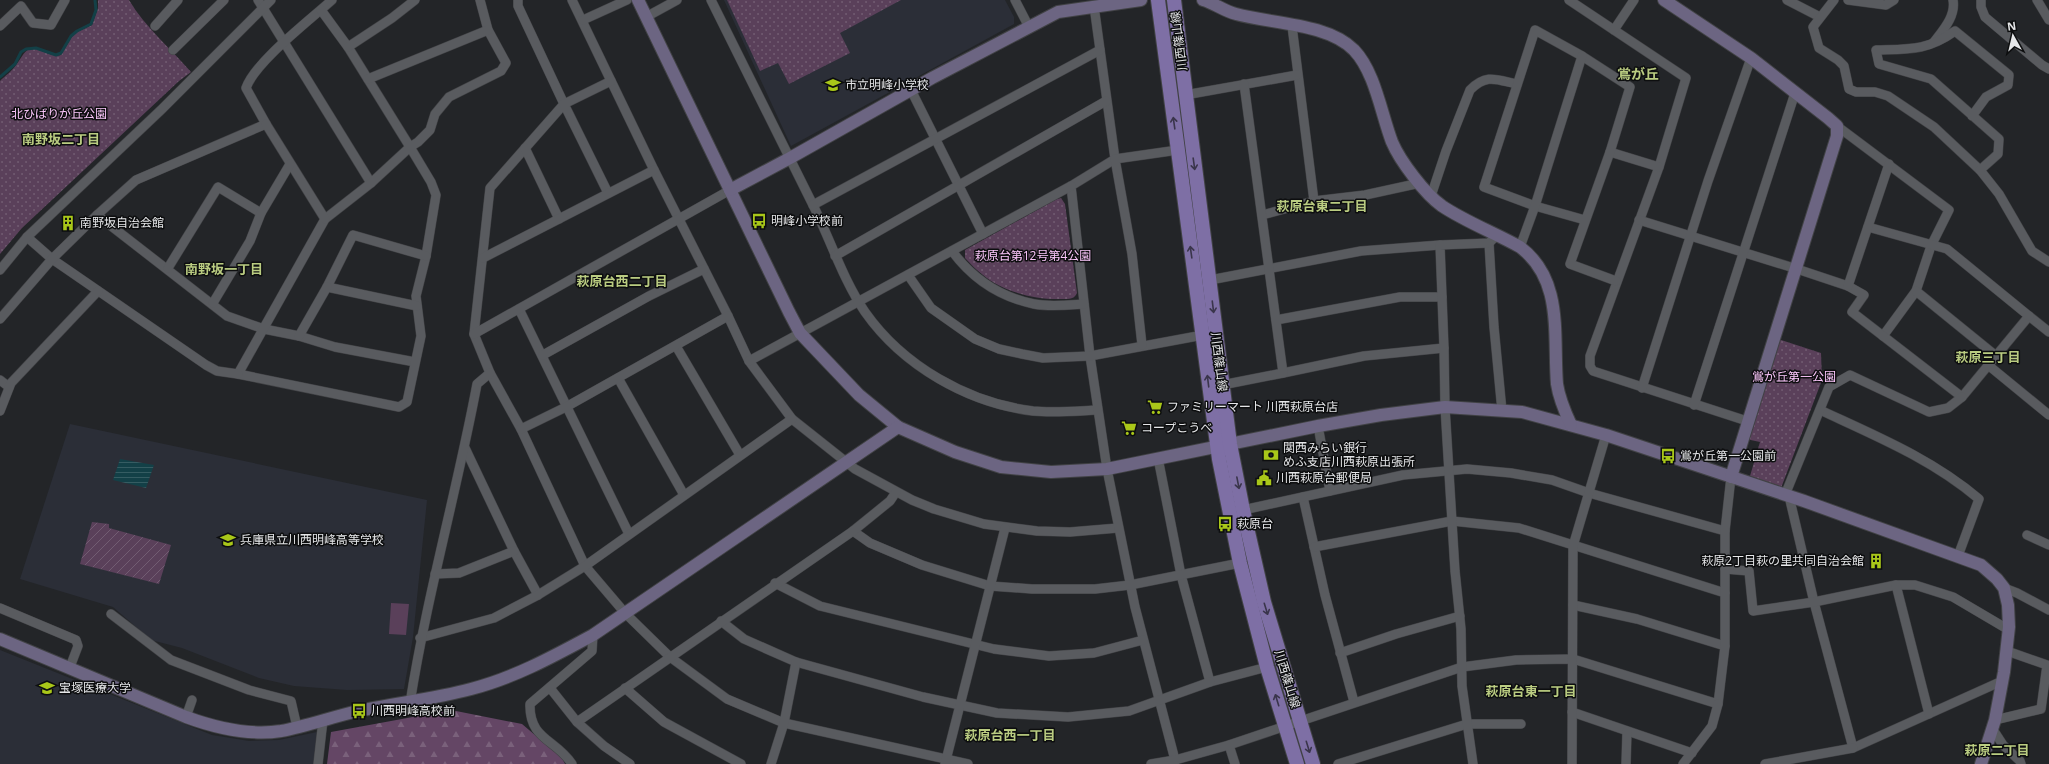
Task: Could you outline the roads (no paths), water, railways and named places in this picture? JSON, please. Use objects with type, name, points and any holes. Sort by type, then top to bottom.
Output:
[{"type":"main road","name":"川西篠山線","points":[[1158,0],[1202,335],[1224,446],[1240,563],[1267,667],[1297,764]]},
{"type":"main road","name":"川西篠山線","points":[[1174,0],[1222,385],[1224,446],[1243,510],[1264,602],[1313,764]]},
{"type":"street","points":[[0,26],[19,3],[33,24],[51,25],[65,0]]},
{"type":"street","points":[[155,26],[178,0]]},
{"type":"street","points":[[173,50],[224,0]]},
{"type":"street","points":[[258,0],[262,9],[284,41],[371,183]]},
{"type":"street","points":[[0,270],[27,237],[162,110],[271,0]]},
{"type":"street","points":[[325,219],[290,164],[246,88],[249,79],[284,41],[332,0]]},
{"type":"street","points":[[348,47],[392,18],[415,0]]},
{"type":"street","points":[[238,374],[325,219],[371,183],[410,147],[418,142],[430,130],[435,114],[449,97],[501,71],[506,63],[488,30],[480,0]]},
{"type":"street","points":[[518,0],[518,6],[608,193]]},
{"type":"street","points":[[572,0],[583,20],[654,170],[728,316],[749,361],[792,419],[845,461],[896,492],[934,509],[960,518],[1005,528],[1070,532],[1118,528]]},
{"type":"street","points":[[583,20],[627,0]]},
{"type":"street","points":[[638,0],[788,312],[800,333],[859,395],[898,426],[949,450],[1001,467],[1051,472],[1107,469],[1318,426],[1381,415],[1445,407],[1522,412],[1606,435],[1788,495],[1958,556],[1981,565],[1997,579],[2004,588],[2008,604],[2009,630],[2007,651],[1994,724],[1981,764]]},
{"type":"street","points":[[646,17],[678,0]]},
{"type":"street","points":[[711,0],[813,205],[835,256],[866,313],[903,355],[952,386],[996,403],[1033,410],[1065,412],[1097,410]]},
{"type":"street","points":[[1015,0],[1029,27]]},
{"type":"street","points":[[474,334],[679,218],[911,90],[1058,12],[1142,0]]},
{"type":"street","points":[[1203,0],[1234,14],[1322,31],[1338,38],[1354,50],[1365,67],[1393,143],[1420,183],[1441,205],[1493,239],[1520,247],[1530,254],[1537,264],[1550,290],[1556,314],[1558,386],[1565,411],[1571,425]]},
{"type":"street","points":[[1569,0],[1686,78],[1659,167],[1638,220],[1590,356],[1590,366],[1593,371],[1747,421]]},
{"type":"street","points":[[1614,30],[1634,0]]},
{"type":"street","points":[[1664,0],[1751,58],[1837,126],[1949,210],[1932,246],[1916,291],[1883,336]]},
{"type":"street","points":[[1787,0],[1820,17]]},
{"type":"street","points":[[1834,0],[1813,27],[1819,48],[1838,60],[1844,66],[1849,89],[1856,92],[1875,92],[1888,96],[1908,108],[1934,127],[1980,170],[1999,194],[2032,251],[2049,262]]},
{"type":"street","points":[[1848,0],[1886,5],[1894,0]]},
{"type":"street","points":[[1932,45],[1949,22],[1954,5],[1953,0]]},
{"type":"street","points":[[1981,0],[1981,7],[1985,17],[2047,65]]},
{"type":"street","points":[[2036,0],[2049,20]]},
{"type":"street","points":[[1094,6],[1106,101],[1132,254],[1142,345]]},
{"type":"street","points":[[27,237],[52,259],[206,365],[218,371],[399,407],[407,402],[421,336],[416,296],[426,256],[436,196],[431,182],[368,79],[348,47],[321,10]]},
{"type":"street","points":[[1292,26],[1314,201]]},
{"type":"street","points":[[368,79],[488,30]]},
{"type":"street","points":[[1585,220],[1535,206],[1484,188],[1535,30],[1582,56],[1630,87],[1610,152],[1570,264],[1616,282]]},
{"type":"street","points":[[1972,116],[1986,97],[2008,85],[2009,76],[1955,31],[1932,45],[1912,49],[1876,50],[1879,64],[1931,79],[1972,116],[1999,139],[1998,154],[1980,170]]},
{"type":"street","points":[[813,205],[1100,50]]},
{"type":"street","points":[[1520,247],[1535,206],[1582,56]]},
{"type":"street","points":[[1642,388],[1690,237],[1751,58]]},
{"type":"street","points":[[1185,95],[1297,75]]},
{"type":"street","points":[[1432,196],[1446,150],[1470,90],[1476,83],[1494,78],[1517,84]]},
{"type":"street","points":[[611,81],[564,104],[490,188],[474,334],[490,373],[521,429],[585,566],[625,613],[670,658],[728,699],[784,723],[946,762],[968,764]]},
{"type":"street","points":[[1244,84],[1283,373]]},
{"type":"street","points":[[911,90],[983,234]]},
{"type":"street","points":[[1694,405],[1795,93]]},
{"type":"street","points":[[835,256],[1106,101]]},
{"type":"street","points":[[0,319],[52,259],[97,215],[136,180],[266,124]]},
{"type":"street","points":[[1683,764],[1712,726],[1718,704],[1725,646],[1725,531],[1731,476],[1747,421],[1797,269],[1837,136],[1837,126]]},
{"type":"street","points":[[525,148],[559,219]]},
{"type":"street","points":[[749,361],[1071,186],[1115,159],[1178,150]]},
{"type":"street","points":[[1610,152],[1659,167]]},
{"type":"street","points":[[213,303],[250,241],[261,213],[290,164]]},
{"type":"street","points":[[1848,286],[1889,164]]},
{"type":"street","points":[[483,258],[654,170]]},
{"type":"street","points":[[1262,215],[1314,201],[1365,195],[1420,183]]},
{"type":"street","points":[[1071,186],[1090,356],[1107,469],[1130,585],[1143,640],[1160,700],[1174,762]]},
{"type":"street","points":[[168,268],[218,187],[261,213]]},
{"type":"street","points":[[97,215],[168,268],[228,316],[264,329],[299,336],[335,347],[415,362]]},
{"type":"street","points":[[1638,220],[1797,269],[1848,286],[1864,294],[1852,312],[1962,397]]},
{"type":"street","points":[[1868,227],[1947,249],[2049,332]]},
{"type":"street","points":[[299,336],[327,287],[353,235],[426,256]]},
{"type":"street","points":[[1210,280],[1361,251],[1493,239]]},
{"type":"street","points":[[1493,239],[1494,327],[1502,411]]},
{"type":"street","points":[[1440,245],[1445,407],[1452,521],[1460,616],[1462,667],[1467,724],[1473,764]]},
{"type":"street","points":[[952,251],[974,276],[992,288],[1014,298],[1035,304],[1084,304]]},
{"type":"street","points":[[543,355],[649,296],[704,269]]},
{"type":"street","points":[[908,275],[931,308],[975,339],[998,349],[1043,358],[1090,356],[1142,345],[1202,335]]},
{"type":"street","points":[[327,287],[417,306]]},
{"type":"street","points":[[0,410],[11,383],[98,291]]},
{"type":"street","points":[[1916,291],[1996,356]]},
{"type":"street","points":[[1276,320],[1400,297],[1442,297]]},
{"type":"street","points":[[519,309],[543,355],[566,407],[629,534]]},
{"type":"street","points":[[521,429],[566,407],[728,316]]},
{"type":"street","points":[[1853,748],[1814,602],[1788,495],[1829,387],[1850,375],[1929,412],[1948,408],[1962,397],[2030,316]]},
{"type":"street","points":[[676,346],[740,455]]},
{"type":"street","points":[[1222,385],[1364,356],[1444,348]]},
{"type":"street","points":[[1988,365],[2049,415]]},
{"type":"street","points":[[410,703],[420,638],[465,448],[477,384],[490,373]]},
{"type":"street","points":[[618,378],[684,495]]},
{"type":"street","points":[[0,380],[9,387]]},
{"type":"street","points":[[1820,410],[1916,455],[1957,480],[1980,499],[1958,556]]},
{"type":"street","points":[[420,638],[494,618],[538,595],[585,566],[792,419]]},
{"type":"street","points":[[0,638],[186,717],[209,726],[233,730],[280,731],[359,711],[410,703],[472,689],[513,675],[553,658],[593,635],[898,426]]},
{"type":"street","points":[[1318,426],[1330,491]]},
{"type":"street","points":[[1572,764],[1573,546],[1606,435]]},
{"type":"street","points":[[465,448],[514,551],[538,595]]},
{"type":"street","points":[[1158,458],[1181,575],[1210,682]]},
{"type":"street","points":[[1243,510],[1403,475],[1467,469],[1511,473],[1552,480],[1588,493],[1725,531]]},
{"type":"street","points":[[577,722],[670,658],[720,621],[853,531],[890,501],[896,492]]},
{"type":"street","points":[[1303,497],[1340,653],[1354,702]]},
{"type":"street","points":[[1314,547],[1452,521],[1519,528],[1725,593]]},
{"type":"street","points":[[946,762],[1005,528]]},
{"type":"street","points":[[853,531],[870,543],[922,565],[990,586],[1063,590],[1130,585],[1240,563]]},
{"type":"street","points":[[2028,535],[2049,545]]},
{"type":"street","points":[[435,574],[459,574],[514,551]]},
{"type":"street","points":[[1725,569],[1749,571],[1753,611],[1814,602],[1896,585],[1915,585],[1953,597],[2009,630]]},
{"type":"street","points":[[775,583],[820,606],[994,649],[1049,656],[1094,653],[1143,640]]},
{"type":"street","points":[[1896,585],[1929,714]]},
{"type":"street","points":[[2004,588],[2048,609]]},
{"type":"street","points":[[1572,605],[1637,619],[1725,646]]},
{"type":"street","points":[[0,608],[76,640],[78,646],[70,667]]},
{"type":"street","points":[[111,614],[171,660],[249,690],[291,700],[297,726]]},
{"type":"street","points":[[1340,653],[1396,634],[1460,616]]},
{"type":"street","points":[[720,621],[744,639],[796,662],[960,706],[997,712],[1068,717],[1129,711],[1210,682],[1267,667]]},
{"type":"street","points":[[572,764],[568,758],[535,730],[530,716],[530,704],[592,651],[593,635]]},
{"type":"street","points":[[1994,724],[2041,709],[2047,665],[2007,651]]},
{"type":"street","points":[[1151,764],[1174,762],[1229,745],[1462,667],[1516,660],[1572,659],[1718,704]]},
{"type":"street","points":[[771,764],[784,723],[796,662]]},
{"type":"street","points":[[1765,764],[1853,748],[2002,681]]},
{"type":"street","points":[[550,688],[577,722],[604,746],[630,764]]},
{"type":"street","points":[[626,688],[664,722],[741,764]]},
{"type":"street","points":[[186,717],[192,700]]},
{"type":"street","points":[[1572,712],[1692,753]]},
{"type":"street","points":[[318,764],[323,720]]},
{"type":"street","points":[[1338,764],[1467,724],[1521,724]]},
{"type":"street","points":[[1994,724],[2003,745],[2020,761],[2021,764]]},
{"type":"street","points":[[1626,764],[1627,731]]},
{"type":"street","points":[[1229,745],[1235,764]]},
{"type":"water","points":[[120,459],[154,465],[146,488],[113,480]]},
{"type":"waterway","points":[[0,77],[15,64],[21,52],[26,49],[36,48],[56,55],[61,53],[71,36],[77,31],[91,24],[96,10],[95,0]]},
{"type":"place","name":"市立明峰小学校","points":[[833,85]]},
{"type":"place","name":"明峰小学校前","points":[[759,221]]},
{"type":"place","name":"南野坂自治会館","points":[[68,223]]},
{"type":"place","name":"ファミリーマート 川西萩原台店","points":[[1155,407]]},
{"type":"place","name":"コープこうべ","points":[[1129,428]]},
{"type":"place","name":"関西みらい銀行 めふ支店川西萩原出張所","points":[[1271,455]]},
{"type":"place","name":"鴬が丘第一公園前","points":[[1668,456]]},
{"type":"place","name":"川西萩原台郵便局","points":[[1264,478]]},
{"type":"place","name":"萩原台","points":[[1225,524]]},
{"type":"place","name":"兵庫県立川西明峰高等学校","points":[[228,540]]},
{"type":"place","name":"萩原2丁目萩の里共同自治会館","points":[[1876,561]]},
{"type":"place","name":"宝塚医療大学","points":[[47,688]]},
{"type":"place","name":"川西明峰高校前","points":[[359,711]]},
{"type":"district","name":"鴬が丘","points":[[1638,74]]},
{"type":"district","name":"南野坂二丁目","points":[[61,139]]},
{"type":"district","name":"萩原台東二丁目","points":[[1322,206]]},
{"type":"district","name":"南野坂一丁目","points":[[224,269]]},
{"type":"district","name":"萩原台西二丁目","points":[[622,281]]},
{"type":"district","name":"萩原三丁目","points":[[1988,357]]},
{"type":"district","name":"萩原台東一丁目","points":[[1531,691]]},
{"type":"district","name":"萩原台西一丁目","points":[[1010,735]]},
{"type":"district","name":"萩原二丁目","points":[[1997,750]]},
{"type":"park label","name":"北ひばりが丘公園","points":[[59,114]]},
{"type":"park label","name":"萩原台第12号第4公園","points":[[1033,256]]},
{"type":"park label","name":"鴬が丘第一公園","points":[[1794,377]]}]
